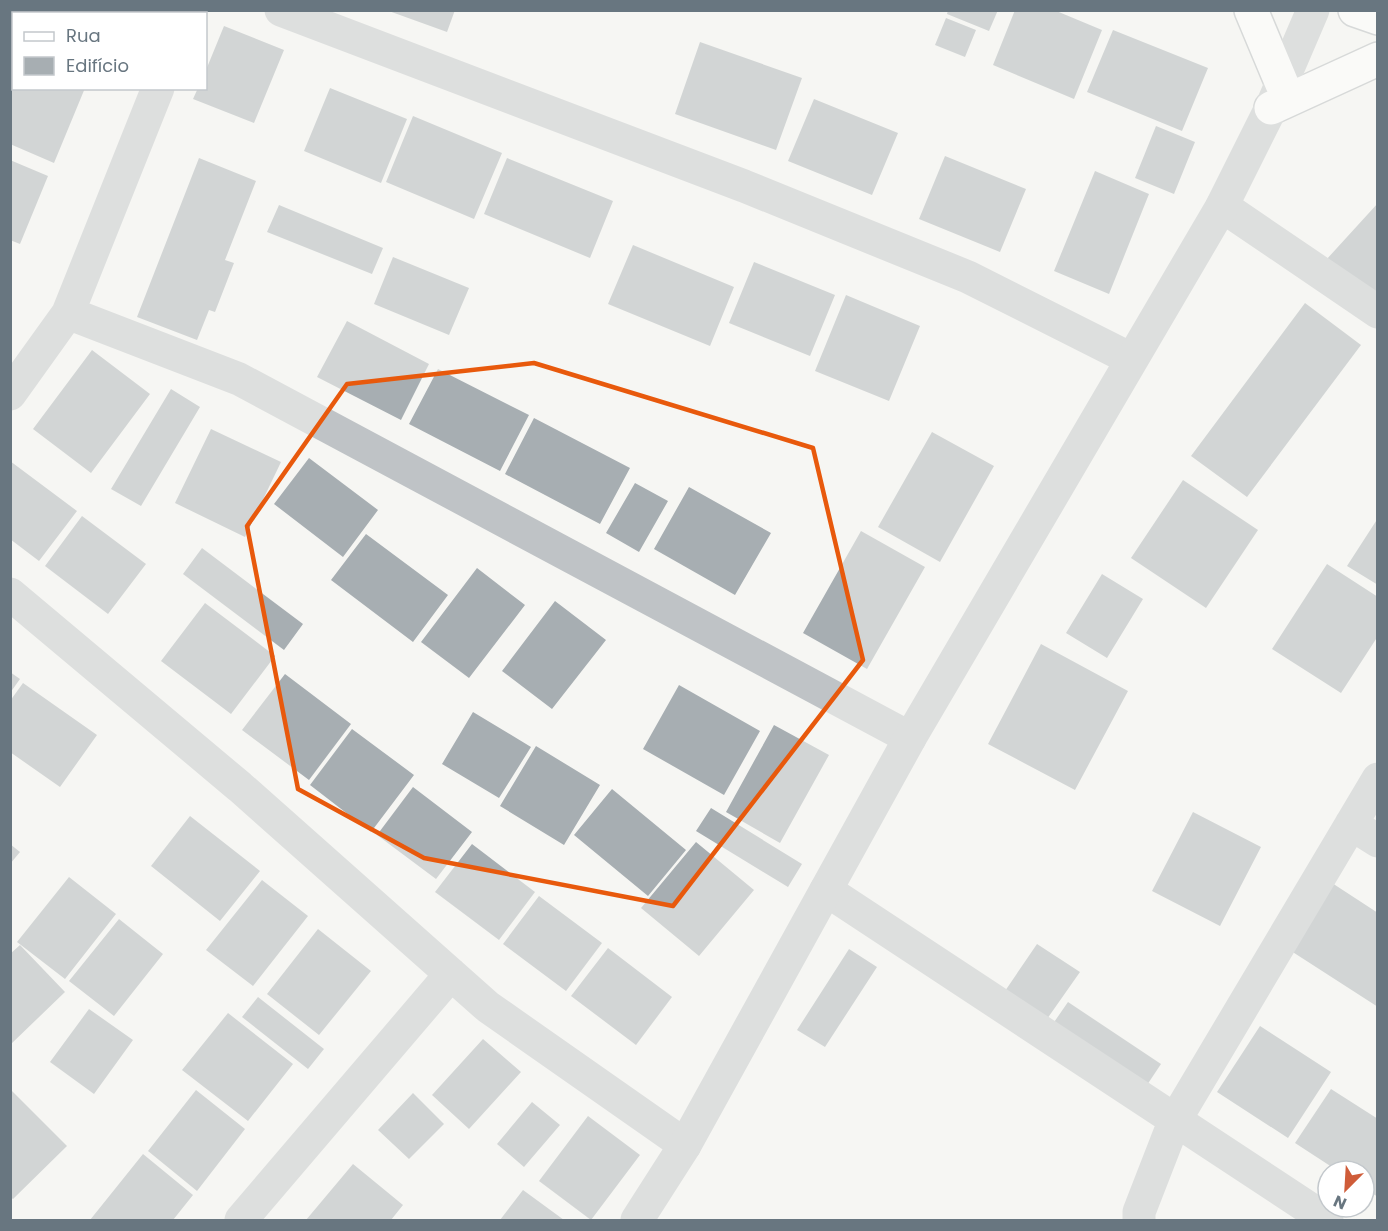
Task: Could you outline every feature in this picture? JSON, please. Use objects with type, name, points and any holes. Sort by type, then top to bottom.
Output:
[{"type":"main road","points":[[1251,10],[1277,96],[1377,59]]},
{"type":"main road","points":[[1355,10],[1377,18]]},
{"type":"street","points":[[281,10],[744,186],[968,277],[1131,360]]},
{"type":"street","points":[[637,1221],[685,1145],[909,738],[1222,206],[1277,96],[1313,10]]},
{"type":"street","points":[[10,394],[68,313],[157,90]]},
{"type":"street","points":[[1222,206],[1377,312]]},
{"type":"street","points":[[68,313],[239,379],[909,738]]},
{"type":"street","points":[[10,594],[240,787],[488,1006],[685,1145]]},
{"type":"street","points":[[1139,1221],[1139,1212],[1174,1122],[1364,832],[1377,779]]},
{"type":"street","points":[[826,890],[1327,1221]]},
{"type":"street","points":[[241,1221],[451,974]]},
{"type":"highlighted area","points":[[534,363],[813,448],[863,660],[673,906],[424,858],[298,789],[247,526],[347,384]]},
{"type":"building","points":[[27,10],[118,10],[118,12],[26,12]]},
{"type":"building","points":[[386,10],[455,10],[447,32]]},
{"type":"building","points":[[948,10],[998,10],[989,31],[947,14]]},
{"type":"building","points":[[1015,10],[1054,10],[1102,30],[1074,99],[993,65]]},
{"type":"building","points":[[946,18],[976,30],[965,57],[935,45]]},
{"type":"building","points":[[224,26],[284,50],[254,123],[193,99],[197,90],[207,90],[207,68]]},
{"type":"building","points":[[1113,30],[1208,68],[1182,131],[1087,92]]},
{"type":"building","points":[[700,42],[802,78],[776,150],[675,114]]},
{"type":"building","points":[[12,58],[12,90],[84,90],[54,163],[10,144],[10,62]]},
{"type":"building","points":[[330,88],[407,119],[381,183],[304,151]]},
{"type":"building","points":[[814,99],[898,133],[872,195],[788,161]]},
{"type":"building","points":[[413,116],[502,153],[474,219],[386,182]]},
{"type":"building","points":[[1156,126],[1195,142],[1174,194],[1135,178]]},
{"type":"building","points":[[945,156],[1026,189],[1000,252],[919,219]]},
{"type":"building","points":[[199,158],[256,181],[225,260],[234,263],[215,312],[209,310],[197,340],[137,317]]},
{"type":"building","points":[[507,158],[613,201],[590,258],[484,214]]},
{"type":"building","points":[[10,160],[48,176],[20,244],[10,240]]},
{"type":"building","points":[[1095,171],[1149,194],[1109,294],[1054,271]]},
{"type":"building","points":[[1378,203],[1378,295],[1326,260]]},
{"type":"building","points":[[279,205],[383,248],[372,274],[267,232]]},
{"type":"building","points":[[633,245],[734,287],[710,346],[608,304]]},
{"type":"building","points":[[393,257],[469,288],[449,335],[374,304]]},
{"type":"building","points":[[754,262],[835,295],[810,356],[729,323]]},
{"type":"building","points":[[846,295],[920,326],[889,401],[815,371]]},
{"type":"building","points":[[1305,303],[1361,345],[1247,497],[1191,456]]},
{"type":"building","points":[[347,321],[429,364],[401,420],[317,377]]},
{"type":"building","points":[[92,350],[150,394],[91,473],[33,429]]},
{"type":"building","points":[[438,369],[529,415],[500,471],[409,424]]},
{"type":"building","points":[[171,389],[200,407],[141,506],[111,489]]},
{"type":"building","points":[[534,418],[630,468],[600,524],[505,474]]},
{"type":"building","points":[[211,429],[281,462],[245,537],[175,503]]},
{"type":"building","points":[[932,432],[994,466],[940,562],[878,527]]},
{"type":"building","points":[[309,458],[378,510],[343,557],[274,504]]},
{"type":"building","points":[[10,461],[77,511],[39,561],[10,539]]},
{"type":"building","points":[[1183,480],[1258,530],[1206,608],[1131,558]]},
{"type":"building","points":[[635,483],[668,501],[639,552],[606,533]]},
{"type":"building","points":[[689,487],[771,533],[735,595],[654,549]]},
{"type":"building","points":[[82,516],[146,564],[108,614],[45,566]]},
{"type":"building","points":[[1378,518],[1378,585],[1347,566]]},
{"type":"building","points":[[861,531],[925,567],[867,669],[803,633]]},
{"type":"building","points":[[366,534],[448,595],[413,642],[331,580]]},
{"type":"building","points":[[202,548],[303,624],[284,650],[183,574]]},
{"type":"building","points":[[1327,564],[1378,597],[1378,636],[1341,693],[1272,649]]},
{"type":"building","points":[[477,568],[525,605],[469,678],[421,642]]},
{"type":"building","points":[[1102,574],[1143,599],[1107,658],[1066,633]]},
{"type":"building","points":[[555,601],[606,640],[552,709],[502,671]]},
{"type":"building","points":[[205,603],[275,656],[231,714],[161,661]]},
{"type":"building","points":[[1041,644],[1128,691],[1075,790],[988,744]]},
{"type":"building","points":[[10,672],[20,679],[10,693]]},
{"type":"building","points":[[285,674],[351,724],[309,780],[242,730]]},
{"type":"building","points":[[23,683],[97,735],[60,787],[10,752],[10,701]]},
{"type":"building","points":[[679,685],[760,731],[724,795],[643,749]]},
{"type":"building","points":[[473,712],[531,747],[499,798],[442,764]]},
{"type":"building","points":[[774,725],[829,755],[780,843],[726,812]]},
{"type":"building","points":[[352,729],[414,775],[371,832],[310,785]]},
{"type":"building","points":[[536,746],[600,785],[564,845],[500,806]]},
{"type":"building","points":[[413,787],[472,832],[436,879],[377,835]]},
{"type":"building","points":[[612,789],[686,850],[648,896],[574,835]]},
{"type":"building","points":[[711,808],[802,864],[788,887],[696,831]]},
{"type":"building","points":[[1193,812],[1261,847],[1220,926],[1152,891]]},
{"type":"building","points":[[190,816],[260,871],[220,921],[151,866]]},
{"type":"building","points":[[696,842],[754,890],[699,956],[641,908]]},
{"type":"building","points":[[10,844],[20,852],[10,864]]},
{"type":"building","points":[[472,844],[535,892],[499,940],[435,892]]},
{"type":"building","points":[[69,877],[116,914],[65,979],[17,942]]},
{"type":"building","points":[[262,880],[308,916],[253,986],[206,950]]},
{"type":"building","points":[[1332,883],[1378,913],[1378,1007],[1288,949]]},
{"type":"building","points":[[539,896],[602,943],[566,991],[503,944]]},
{"type":"building","points":[[119,919],[163,954],[114,1016],[69,981]]},
{"type":"building","points":[[318,929],[371,971],[319,1035],[267,994]]},
{"type":"building","points":[[1037,944],[1080,972],[1047,1019],[1005,991]]},
{"type":"building","points":[[20,945],[65,992],[10,1045],[10,954]]},
{"type":"building","points":[[608,948],[672,997],[636,1045],[571,996]]},
{"type":"building","points":[[849,949],[877,967],[825,1047],[797,1030]]},
{"type":"building","points":[[258,997],[324,1049],[308,1069],[242,1017]]},
{"type":"building","points":[[1068,1002],[1161,1064],[1143,1091],[1050,1028]]},
{"type":"building","points":[[89,1009],[133,1040],[94,1094],[50,1062]]},
{"type":"building","points":[[228,1013],[293,1064],[248,1121],[182,1070]]},
{"type":"building","points":[[1260,1026],[1331,1072],[1288,1138],[1217,1092]]},
{"type":"building","points":[[483,1039],[521,1072],[469,1129],[432,1095]]},
{"type":"building","points":[[10,1089],[67,1146],[13,1199],[10,1197]]},
{"type":"building","points":[[1331,1089],[1378,1119],[1378,1197],[1376,1196],[1376,1159],[1320,1159],[1295,1143]]},
{"type":"building","points":[[196,1090],[245,1129],[197,1191],[148,1151]]},
{"type":"building","points":[[413,1093],[444,1124],[409,1159],[378,1130]]},
{"type":"building","points":[[532,1102],[560,1125],[524,1167],[497,1144]]},
{"type":"building","points":[[588,1116],[640,1155],[591,1220],[539,1181]]},
{"type":"building","points":[[143,1154],[193,1195],[173,1220],[90,1220]]},
{"type":"building","points":[[353,1164],[403,1205],[391,1220],[306,1220]]},
{"type":"building","points":[[523,1190],[564,1220],[500,1220]]}]
